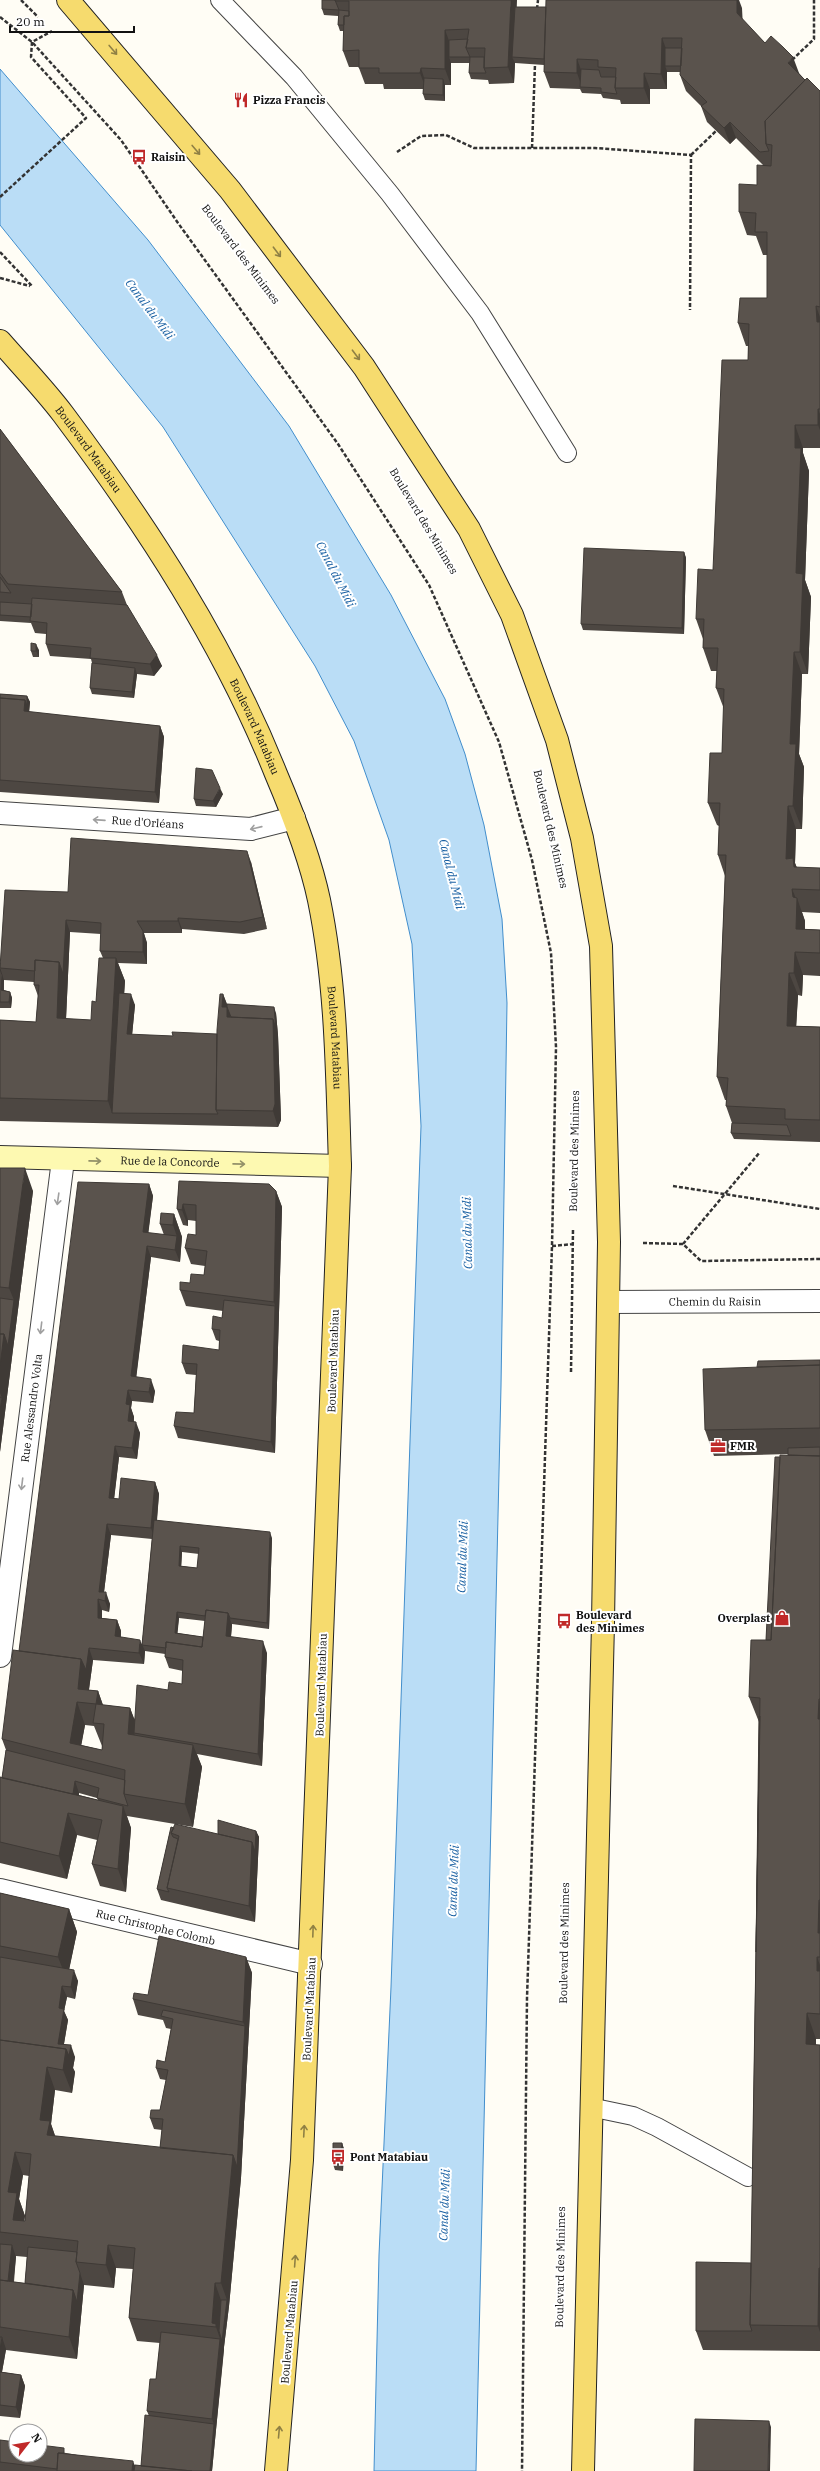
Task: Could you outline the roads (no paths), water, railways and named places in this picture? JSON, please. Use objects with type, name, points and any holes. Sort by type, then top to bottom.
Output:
[{"type":"main road","points":[[68,0],[230,190],[364,367],[469,529],[512,615],[557,740],[582,838],[600,946],[609,1242],[609,1302],[583,2471]]},
{"type":"main road","name":"Boulevard Matabiau","points":[[0,341],[62,413],[162,557],[224,659],[261,736],[294,818],[318,898],[331,977],[337,1050],[340,1166],[311,1964],[302,2160],[276,2471]]},
{"type":"street","name":"Rue d'Orléans","points":[[0,814],[251,830],[294,818]]},
{"type":"street","name":"Rue de la Concorde","points":[[0,1157],[63,1160],[340,1166]]},
{"type":"street","name":"Rue Alessandro Volta","points":[[0,1656],[63,1160]]},
{"type":"street","name":"Chemin du Raisin","points":[[609,1302],[820,1301]]},
{"type":"street","name":"Rue Christophe Colomb","points":[[0,1890],[311,1964]]},
{"type":"lane","points":[[220,0],[294,77],[370,170],[480,313],[568,453]]},
{"type":"lane","points":[[590,2107],[633,2116],[658,2127],[748,2177]]},
{"type":"water","name":"Canal du Midi","points":[[0,69],[148,240],[289,426],[391,595],[445,699],[465,754],[484,825],[502,919],[507,1003],[501,1386],[476,2471],[374,2471],[379,2255],[391,1987],[421,1126],[412,944],[389,840],[354,741],[315,666],[163,427],[0,225]]},
{"type":"place","name":"Pizza Francis","points":[[241,100]]},
{"type":"place","name":"Raisin","points":[[139,157]]},
{"type":"place","name":"FMR","points":[[718,1446]]},
{"type":"place","name":"Overplast","points":[[782,1618]]},
{"type":"place","name":"Boulevard des Minimes","points":[[564,1621]]},
{"type":"place","name":"Pont Matabiau","points":[[338,2157]]}]
